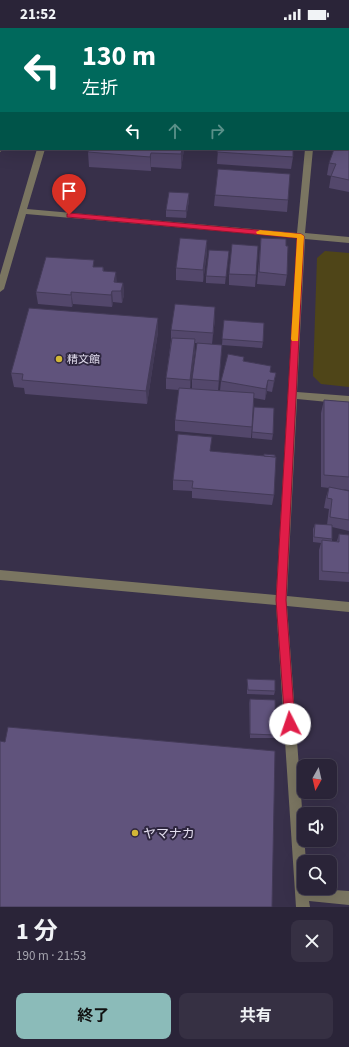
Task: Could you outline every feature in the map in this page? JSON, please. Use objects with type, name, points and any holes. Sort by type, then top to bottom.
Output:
[{"type":"street","points":[[0,289],[41,150]]},
{"type":"street","points":[[299,855],[281,600],[301,236],[309,150]]},
{"type":"street","points":[[23,211],[349,240]]},
{"type":"street","points":[[292,395],[349,400]]},
{"type":"street","points":[[0,575],[349,607]]},
{"type":"street","points":[[302,895],[303,907]]},
{"type":"street","points":[[321,895],[349,898]]},
{"type":"shaded area","points":[[325,251],[349,253],[349,387],[321,384],[313,376],[317,258]]},
{"type":"building","points":[[89,150],[182,150],[181,154],[151,153],[150,157],[88,152]]},
{"type":"building","points":[[218,150],[293,150],[293,157],[217,152]]},
{"type":"building","points":[[334,150],[349,150],[349,180],[331,176],[336,164],[329,163]]},
{"type":"building","points":[[218,169],[290,174],[288,200],[215,195]]},
{"type":"building","points":[[169,192],[189,193],[186,211],[166,210]]},
{"type":"building","points":[[180,238],[207,240],[203,270],[176,268]]},
{"type":"building","points":[[261,238],[286,239],[286,246],[288,246],[287,275],[259,272]]},
{"type":"building","points":[[232,244],[258,246],[256,275],[229,274]]},
{"type":"building","points":[[209,250],[229,251],[226,277],[206,276]]},
{"type":"building","points":[[46,257],[94,260],[93,267],[103,267],[103,271],[116,272],[114,282],[123,283],[121,291],[112,291],[111,295],[71,292],[71,295],[36,292]]},
{"type":"building","points":[[175,304],[215,307],[213,333],[171,330]]},
{"type":"building","points":[[29,308],[158,318],[146,391],[22,380],[23,374],[11,373]]},
{"type":"building","points":[[224,320],[264,323],[263,342],[222,339]]},
{"type":"building","points":[[172,338],[195,339],[190,380],[166,378]]},
{"type":"building","points":[[197,343],[222,345],[219,381],[192,379]]},
{"type":"building","points":[[228,354],[244,357],[243,361],[271,366],[270,372],[276,373],[274,381],[268,380],[266,389],[221,381]]},
{"type":"building","points":[[179,388],[254,393],[252,427],[175,420]]},
{"type":"building","points":[[324,400],[349,402],[349,477],[324,475]]},
{"type":"building","points":[[254,407],[274,408],[273,434],[252,432]]},
{"type":"building","points":[[178,434],[212,437],[210,451],[276,457],[274,495],[192,488],[193,481],[173,480]]},
{"type":"building","points":[[264,454],[275,455],[275,457],[264,456]]},
{"type":"building","points":[[329,487],[349,491],[349,520],[330,517],[332,499],[327,498]]},
{"type":"building","points":[[315,524],[332,525],[332,539],[314,537]]},
{"type":"building","points":[[339,534],[349,535],[349,573],[322,571],[322,540],[339,542]]},
{"type":"building","points":[[247,679],[275,680],[275,691],[248,690]]},
{"type":"building","points":[[250,699],[275,700],[276,735],[250,734]]},
{"type":"building","name":"ヤマナカ","points":[[8,727],[275,751],[272,907],[0,907],[0,741],[5,742]]},
{"type":"slow traffic","points":[[260,232],[301,236],[295,339]]},
{"type":"place","name":"精文館","points":[[59,359]]},
{"type":"place","name":"ヤマナカ","points":[[135,833]]},
{"type":"route","points":[[69,215],[301,236],[281,600],[290,724]]}]
